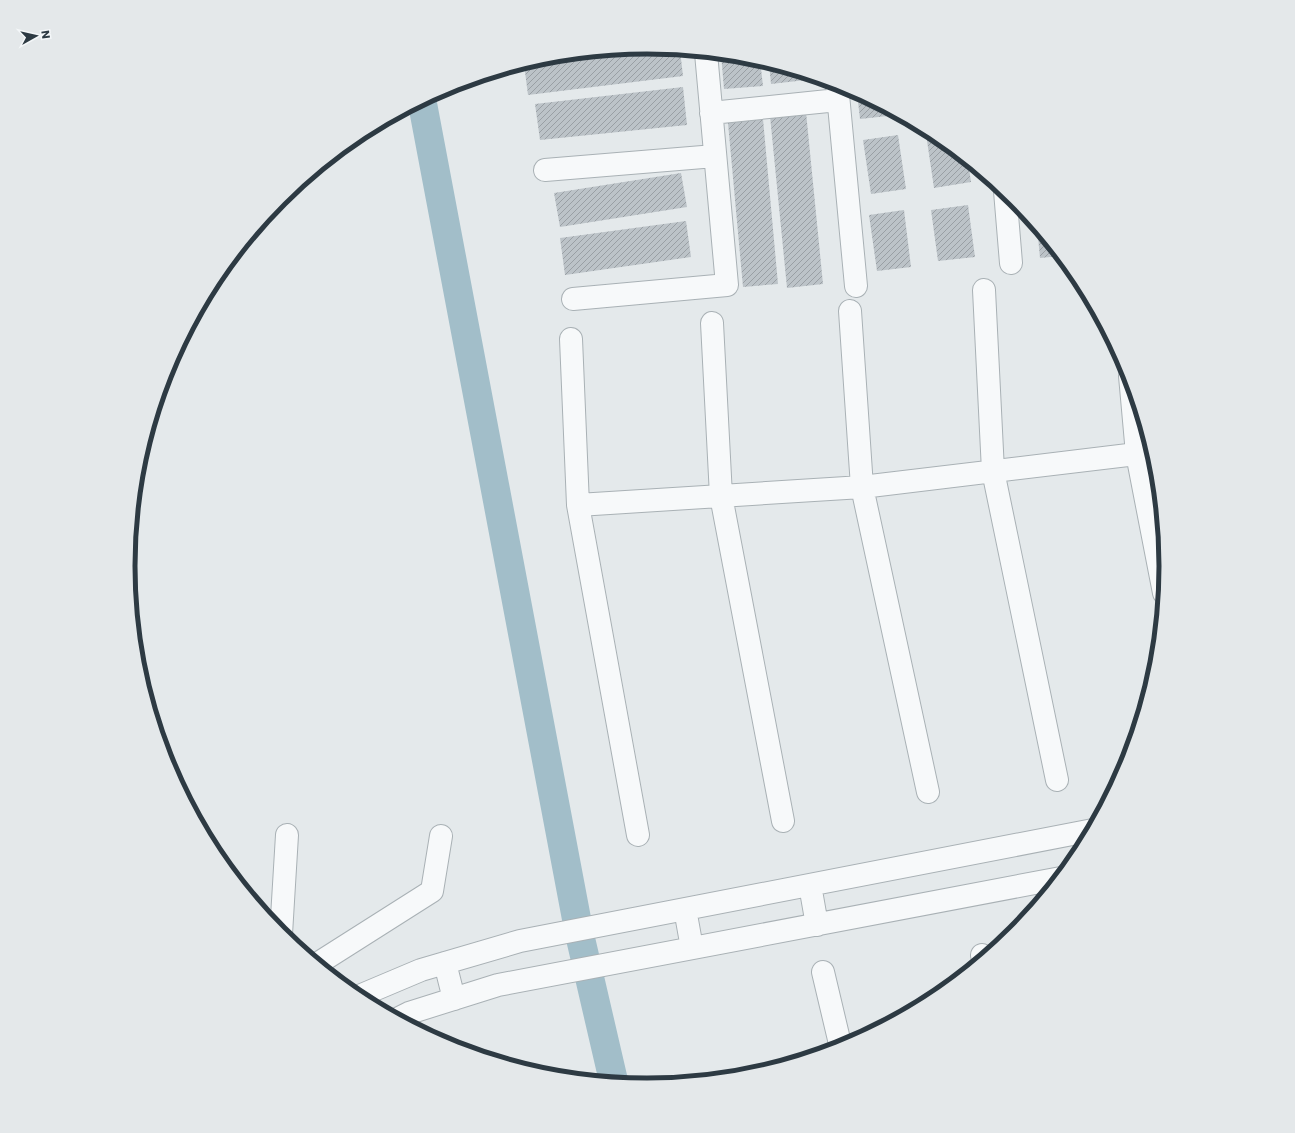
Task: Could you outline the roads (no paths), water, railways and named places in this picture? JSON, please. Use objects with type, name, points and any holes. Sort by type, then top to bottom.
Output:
[{"type":"street","points":[[573,299],[727,285],[706,57]]},
{"type":"street","points":[[711,113],[838,92],[856,286]]},
{"type":"street","points":[[545,170],[715,156]]},
{"type":"street","points":[[1006,200],[1010,263]]},
{"type":"street","points":[[984,290],[993,471],[1057,780]]},
{"type":"street","points":[[850,311],[862,487],[928,792]]},
{"type":"street","points":[[712,323],[721,496],[783,821]]},
{"type":"street","points":[[571,339],[578,505],[638,835]]},
{"type":"street","points":[[1138,420],[1145,453],[1160,563]]},
{"type":"street","points":[[578,505],[862,487],[1145,453]]},
{"type":"street","points":[[364,994],[421,970],[520,941],[1086,831]]},
{"type":"street","points":[[282,925],[287,835]]},
{"type":"street","points":[[321,961],[432,891],[441,836]]},
{"type":"street","points":[[402,1016],[409,1012],[498,985],[1053,880]]},
{"type":"street","points":[[810,885],[816,925]]},
{"type":"street","points":[[685,909],[692,948]]},
{"type":"street","points":[[445,963],[454,999]]},
{"type":"street","points":[[823,972],[840,1042]]},
{"type":"waterway","points":[[423,106],[579,932],[613,1078]]}]
